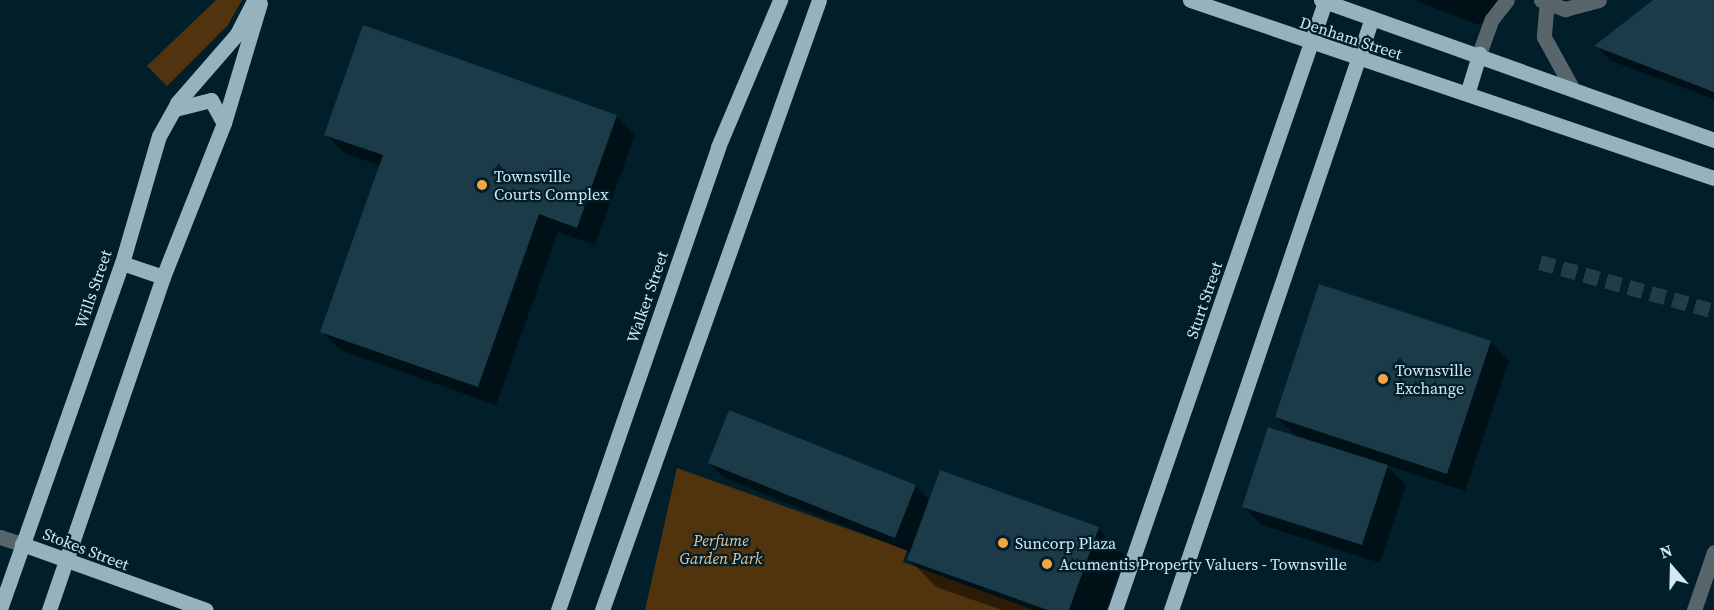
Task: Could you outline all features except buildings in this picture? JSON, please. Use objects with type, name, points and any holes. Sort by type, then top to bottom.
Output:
[{"type":"main road","name":"Wills Street","points":[[0,609],[122,262],[159,136],[171,113],[230,44],[254,0]]},
{"type":"main road","points":[[49,610],[163,277],[224,123],[261,0]]},
{"type":"main road","name":"Walker Street","points":[[558,610],[718,147],[775,20],[780,0]]},
{"type":"main road","points":[[775,20],[785,0]]},
{"type":"main road","points":[[602,610],[819,0]]},
{"type":"main road","name":"Denham Street","points":[[1190,0],[1312,45],[1468,91],[1714,178]]},
{"type":"main road","name":"Denham Street","points":[[1323,1],[1479,54],[1714,140]]},
{"type":"main road","name":"Sturt Street","points":[[1115,610],[1312,45],[1323,1]]},
{"type":"main road","points":[[1171,610],[1361,61],[1372,18]]},
{"type":"main road","points":[[1468,91],[1479,54]]},
{"type":"main road","points":[[171,113],[189,101],[208,99],[219,106],[224,123]]},
{"type":"main road","points":[[122,262],[163,277]]},
{"type":"main road","name":"Stokes Street","points":[[22,544],[65,562],[206,610]]},
{"type":"main road","name":"Stokes Street","points":[[159,595],[189,610]]},
{"type":"street","points":[[1479,54],[1492,20],[1507,0]]},
{"type":"street","points":[[1572,88],[1546,43],[1544,1],[1576,9],[1599,0]]},
{"type":"street","name":"Stokes Street","points":[[0,537],[22,544]]},
{"type":"street","points":[[1694,610],[1714,552]]},
{"type":"green space","points":[[216,0],[242,0],[228,25],[167,86],[147,66]]},
{"type":"green space","name":"Perfume Garden Park","points":[[677,468],[907,550],[903,562],[1034,610],[645,610]]},
{"type":"tunnel","points":[[1540,262],[1714,311]]},
{"type":"place","name":"Townsville Courts Complex","points":[[482,185]]},
{"type":"place","name":"Townsville Exchange","points":[[1383,379]]},
{"type":"place","name":"Suncorp Plaza","points":[[1003,543]]},
{"type":"place","name":"Acumentis Property Valuers - Townsville","points":[[1047,564]]}]
